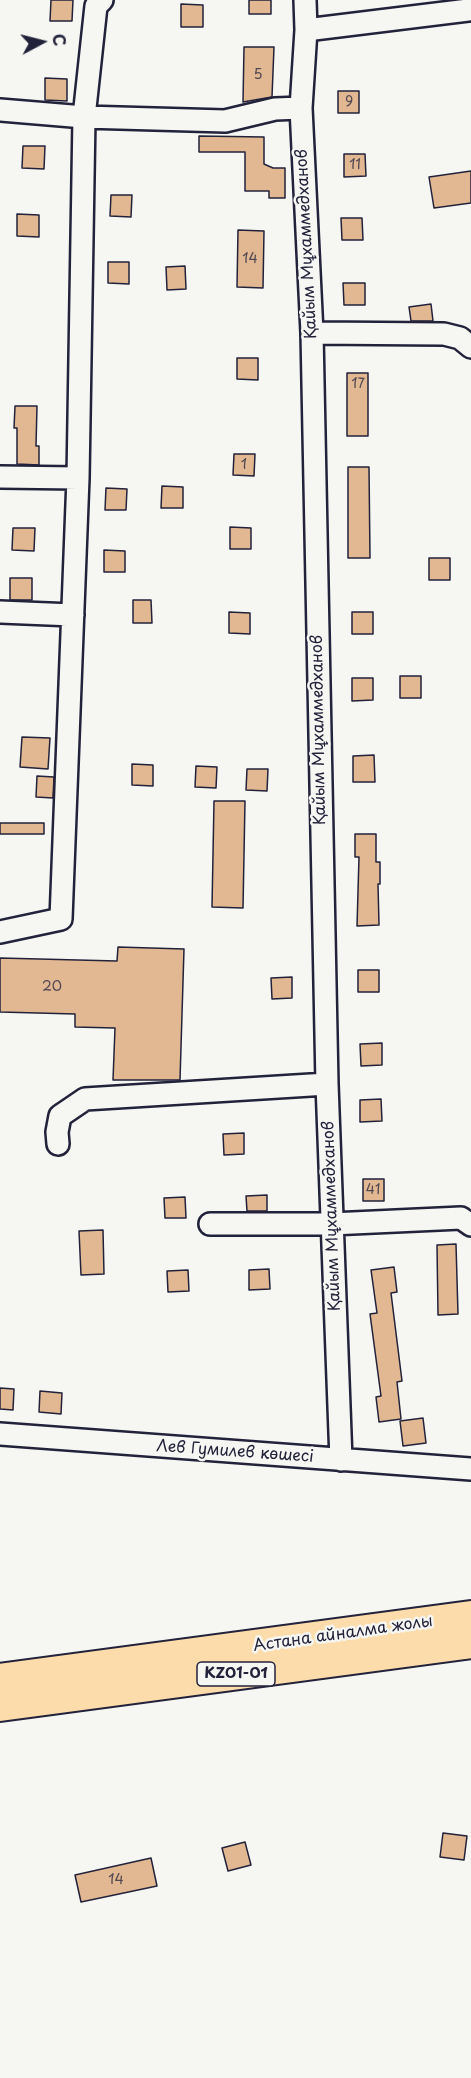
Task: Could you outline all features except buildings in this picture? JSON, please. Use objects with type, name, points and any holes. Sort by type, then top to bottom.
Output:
[{"type":"highway","name":"Астана айналма жолы","points":[[0,1680],[471,1617]]},
{"type":"highway","name":"Астана айналма жолы","points":[[0,1705],[471,1642]]},
{"type":"street","points":[[0,932],[61,919],[78,478],[84,117],[96,6],[102,0]]},
{"type":"street","name":"Қайым Мұхаммедханов","points":[[305,0],[306,30],[301,108],[312,333],[327,1084],[341,1460]]},
{"type":"street","points":[[306,30],[468,10]]},
{"type":"street","points":[[0,110],[84,117],[225,121],[275,109],[301,108]]},
{"type":"street","points":[[312,333],[444,334],[460,338],[471,347]]},
{"type":"street","points":[[0,477],[78,478]]},
{"type":"street","points":[[0,612],[73,615]]},
{"type":"street","points":[[58,1144],[57,1132],[60,1116],[85,1100],[327,1084]]},
{"type":"street","points":[[210,1224],[332,1224],[461,1218],[471,1226]]},
{"type":"street","name":"Лев Гумилев көшесі","points":[[0,1434],[471,1469]]}]
